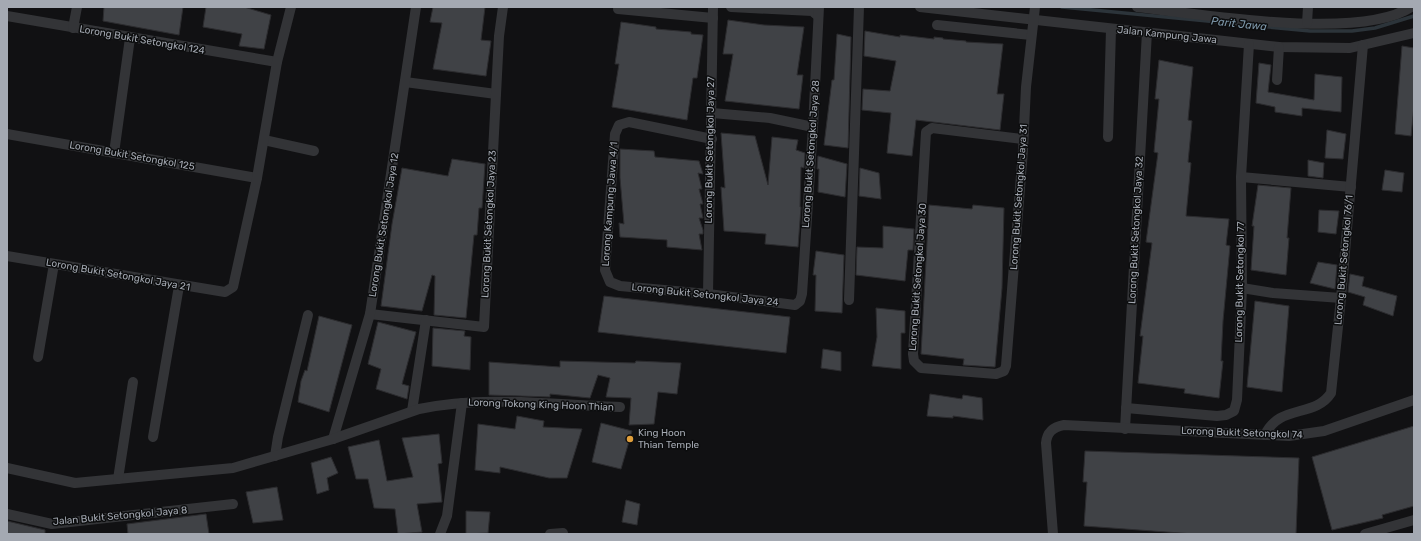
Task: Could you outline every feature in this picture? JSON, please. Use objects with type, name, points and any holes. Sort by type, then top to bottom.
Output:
[{"type":"street","points":[[73,28],[77,7]]},
{"type":"street","points":[[257,178],[277,62],[290,7]]},
{"type":"street","name":"Lorong Bukit Setongkol Jaya 12","points":[[332,439],[370,314],[416,7]]},
{"type":"street","name":"Lorong Bukit Setongkol Jaya 23","points":[[370,314],[484,327],[496,94],[503,7]]},
{"type":"street","name":"Lorong Bukit Setongkol Jaya 27","points":[[708,294],[712,139],[711,57],[713,7]]},
{"type":"street","points":[[731,7],[819,11]]},
{"type":"street","points":[[849,300],[859,7]]},
{"type":"street","name":"Jalan Kampung Jawa","points":[[920,7],[1034,13],[1111,29],[1279,47],[1350,48],[1414,34]]},
{"type":"street","points":[[1137,7],[1169,9],[1268,21],[1327,24],[1369,20],[1402,12],[1411,7]]},
{"type":"street","points":[[1307,23],[1308,7]]},
{"type":"street","points":[[618,9],[713,18]]},
{"type":"street","name":"Lorong Bukit Setongkol Jaya 28","points":[[800,301],[814,127],[819,11]]},
{"type":"street","name":"Lorong Bukit Setongkol Jaya 31","points":[[1000,373],[1004,371],[1007,360],[1023,150],[1022,139],[1034,13]]},
{"type":"street","name":"Lorong Bukit Setongkol 124","points":[[7,16],[277,62]]},
{"type":"street","points":[[937,25],[1031,36]]},
{"type":"street","points":[[1108,136],[1111,29]]},
{"type":"street","name":"Lorong Bukit Setongkol Jaya 32","points":[[1125,428],[1146,32]]},
{"type":"street","points":[[114,153],[130,38]]},
{"type":"street","name":"Lorong Bukit Setongkol 77","points":[[1126,408],[1217,416],[1226,415],[1234,410],[1237,400],[1242,288],[1241,177],[1249,44]]},
{"type":"street","name":"Lorong Bukit Setongkol 76/1","points":[[1264,435],[1275,420],[1288,414],[1319,405],[1327,400],[1331,393],[1341,298],[1363,45]]},
{"type":"street","points":[[1277,80],[1279,47]]},
{"type":"street","points":[[405,82],[496,94]]},
{"type":"street","points":[[712,113],[770,118],[814,127]]},
{"type":"street","name":"Lorong Kampung Jawa 4/1","points":[[610,282],[605,270],[615,134],[619,125],[629,122],[712,139]]},
{"type":"street","name":"Lorong Bukit Setongkol Jaya 30","points":[[1000,373],[921,368],[914,361],[913,354],[926,132],[932,128],[1022,139]]},
{"type":"street","name":"Lorong Bukit Setongkol 125","points":[[7,134],[257,178]]},
{"type":"street","points":[[264,140],[314,151]]},
{"type":"street","points":[[1241,177],[1351,187]]},
{"type":"street","name":"Lorong Bukit Setongkol Jaya 21","points":[[7,256],[179,286],[225,292],[230,291],[233,287],[257,178]]},
{"type":"street","points":[[38,357],[54,264]]},
{"type":"street","name":"Lorong Bukit Setongkol Jaya 24","points":[[610,282],[620,286],[795,304],[800,301]]},
{"type":"street","points":[[153,437],[179,286]]},
{"type":"street","points":[[1242,288],[1273,293],[1341,298]]},
{"type":"street","points":[[275,456],[278,437],[308,315]]},
{"type":"street","points":[[412,411],[426,320]]},
{"type":"street","points":[[118,479],[133,382]]},
{"type":"street","name":"Lorong Bukit Setongkol 74","points":[[1053,534],[1046,443],[1046,436],[1050,430],[1064,425],[1289,436],[1313,434],[1414,400]]},
{"type":"street","name":"Lorong Tokong King Hoon Thian","points":[[7,468],[75,483],[233,468],[332,439],[412,411],[433,406],[493,402],[620,407]]},
{"type":"street","points":[[440,534],[447,516],[462,403]]},
{"type":"street","name":"Jalan Bukit Setongkol Jaya 8","points":[[7,514],[52,524],[233,504]]},
{"type":"street","points":[[1365,534],[1414,520]]},
{"type":"street","points":[[52,524],[52,534]]},
{"type":"street","points":[[550,534],[563,533]]},
{"type":"building","points":[[104,7],[183,7],[179,35],[103,21]]},
{"type":"building","points":[[206,7],[244,7],[271,15],[264,49],[239,46],[242,34],[203,27]]},
{"type":"building","points":[[433,7],[485,7],[481,40],[491,41],[486,76],[433,69],[442,23],[430,22]]},
{"type":"building","points":[[728,20],[764,25],[804,27],[797,75],[803,75],[799,109],[725,101],[733,54],[723,54]]},
{"type":"building","points":[[621,22],[656,27],[656,29],[691,32],[691,34],[703,35],[697,78],[693,78],[687,120],[612,107],[619,64],[615,64]]},
{"type":"building","points":[[865,31],[900,37],[900,35],[934,39],[934,37],[966,42],[1003,44],[997,94],[1004,94],[1000,130],[916,120],[912,156],[887,153],[891,113],[862,110],[863,89],[890,91],[896,61],[864,56]]},
{"type":"building","points":[[837,34],[851,37],[848,148],[824,145],[832,80],[834,80]]},
{"type":"building","points":[[1402,46],[1414,48],[1414,106],[1411,136],[1395,134]]},
{"type":"building","points":[[1159,60],[1193,67],[1188,120],[1192,121],[1188,162],[1191,163],[1186,216],[1229,219],[1226,245],[1230,246],[1223,321],[1221,361],[1223,361],[1219,398],[1184,393],[1185,389],[1138,383],[1143,336],[1140,336],[1152,243],[1146,242],[1158,153],[1154,152],[1159,99],[1155,99]]},
{"type":"building","points":[[1259,63],[1271,65],[1268,92],[1314,100],[1315,74],[1342,77],[1341,112],[1302,108],[1302,116],[1275,112],[1275,107],[1256,103]]},
{"type":"building","points":[[1327,130],[1346,134],[1343,159],[1325,158]]},
{"type":"building","points":[[721,133],[755,136],[768,185],[772,137],[798,140],[796,150],[805,153],[804,168],[801,167],[801,207],[798,247],[765,244],[766,234],[724,231],[721,187],[725,188]]},
{"type":"building","points":[[620,149],[654,151],[655,157],[699,161],[703,174],[698,173],[702,189],[699,189],[703,204],[700,204],[703,218],[699,218],[703,230],[703,234],[699,234],[702,250],[667,247],[667,240],[620,237],[619,223],[624,224],[620,178]]},
{"type":"building","points":[[818,156],[847,164],[845,197],[818,192]]},
{"type":"building","points":[[452,159],[485,164],[482,208],[479,208],[477,235],[474,235],[466,318],[434,315],[435,276],[432,275],[422,311],[381,306],[392,224],[402,168],[448,176]]},
{"type":"building","points":[[1308,160],[1324,163],[1323,178],[1308,176]]},
{"type":"building","points":[[860,168],[879,173],[881,199],[859,196]]},
{"type":"building","points":[[1385,170],[1404,173],[1402,192],[1382,190]]},
{"type":"building","points":[[1258,185],[1291,188],[1286,275],[1251,270],[1254,226],[1252,226]]},
{"type":"building","points":[[929,205],[972,209],[973,205],[1004,208],[1002,288],[995,367],[963,365],[964,359],[921,354]]},
{"type":"building","points":[[1319,210],[1339,211],[1336,234],[1318,232]]},
{"type":"building","points":[[883,226],[914,229],[913,250],[908,250],[905,281],[856,275],[857,247],[883,248]]},
{"type":"building","points":[[816,251],[844,255],[842,313],[815,311],[816,275],[813,275]]},
{"type":"building","points":[[1318,262],[1337,265],[1335,289],[1310,283]]},
{"type":"building","points":[[1350,274],[1364,277],[1362,286],[1397,296],[1393,316],[1363,305],[1365,297],[1348,292]]},
{"type":"building","points":[[604,296],[790,317],[786,353],[598,332]]},
{"type":"building","points":[[1255,301],[1289,306],[1282,392],[1247,387]]},
{"type":"building","points":[[876,308],[905,311],[905,333],[901,333],[901,369],[872,366],[877,337]]},
{"type":"building","points":[[319,316],[352,325],[329,412],[298,402],[301,381],[305,370],[307,371]]},
{"type":"building","points":[[378,322],[416,332],[402,384],[409,386],[407,399],[376,389],[381,369],[368,364]]},
{"type":"building","points":[[433,328],[465,331],[464,336],[471,337],[470,370],[432,366]]},
{"type":"building","points":[[823,349],[841,352],[841,371],[821,368]]},
{"type":"building","points":[[560,361],[635,363],[636,361],[681,363],[677,394],[658,392],[654,424],[629,425],[631,398],[606,397],[610,378],[598,375],[590,398],[550,394],[550,397],[489,395],[489,362],[560,367]]},
{"type":"building","points":[[930,394],[962,399],[963,395],[982,398],[983,420],[953,416],[953,418],[927,416]]},
{"type":"building","points":[[517,416],[544,421],[543,427],[582,429],[567,478],[549,478],[500,467],[500,473],[475,470],[478,424],[515,429]]},
{"type":"building","points":[[601,423],[632,431],[621,469],[592,462]]},
{"type":"building","points":[[1414,426],[1414,506],[1382,515],[1383,518],[1332,530],[1312,457]]},
{"type":"building","points":[[439,434],[442,463],[438,464],[442,502],[417,504],[422,532],[398,534],[395,509],[374,508],[368,479],[356,479],[348,447],[379,440],[387,481],[413,477],[402,438]]},
{"type":"building","points":[[1085,451],[1299,458],[1296,534],[1194,534],[1084,526],[1087,482],[1083,482]]},
{"type":"building","points":[[331,457],[338,473],[327,478],[329,490],[317,494],[311,463]]},
{"type":"building","points":[[277,487],[283,520],[253,523],[246,492]]},
{"type":"building","points":[[626,500],[640,504],[637,525],[622,522]]},
{"type":"building","points":[[466,511],[490,512],[488,533],[466,534]]},
{"type":"building","points":[[206,514],[209,534],[128,534],[127,524]]},
{"type":"building","points":[[7,521],[45,530],[45,534],[7,534]]},
{"type":"waterway","name":"Parit Jawa","points":[[1062,7],[1310,31],[1352,31],[1375,28],[1414,16]]},
{"type":"place","name":"King Hoon Thian Temple","points":[[630,439]]}]
